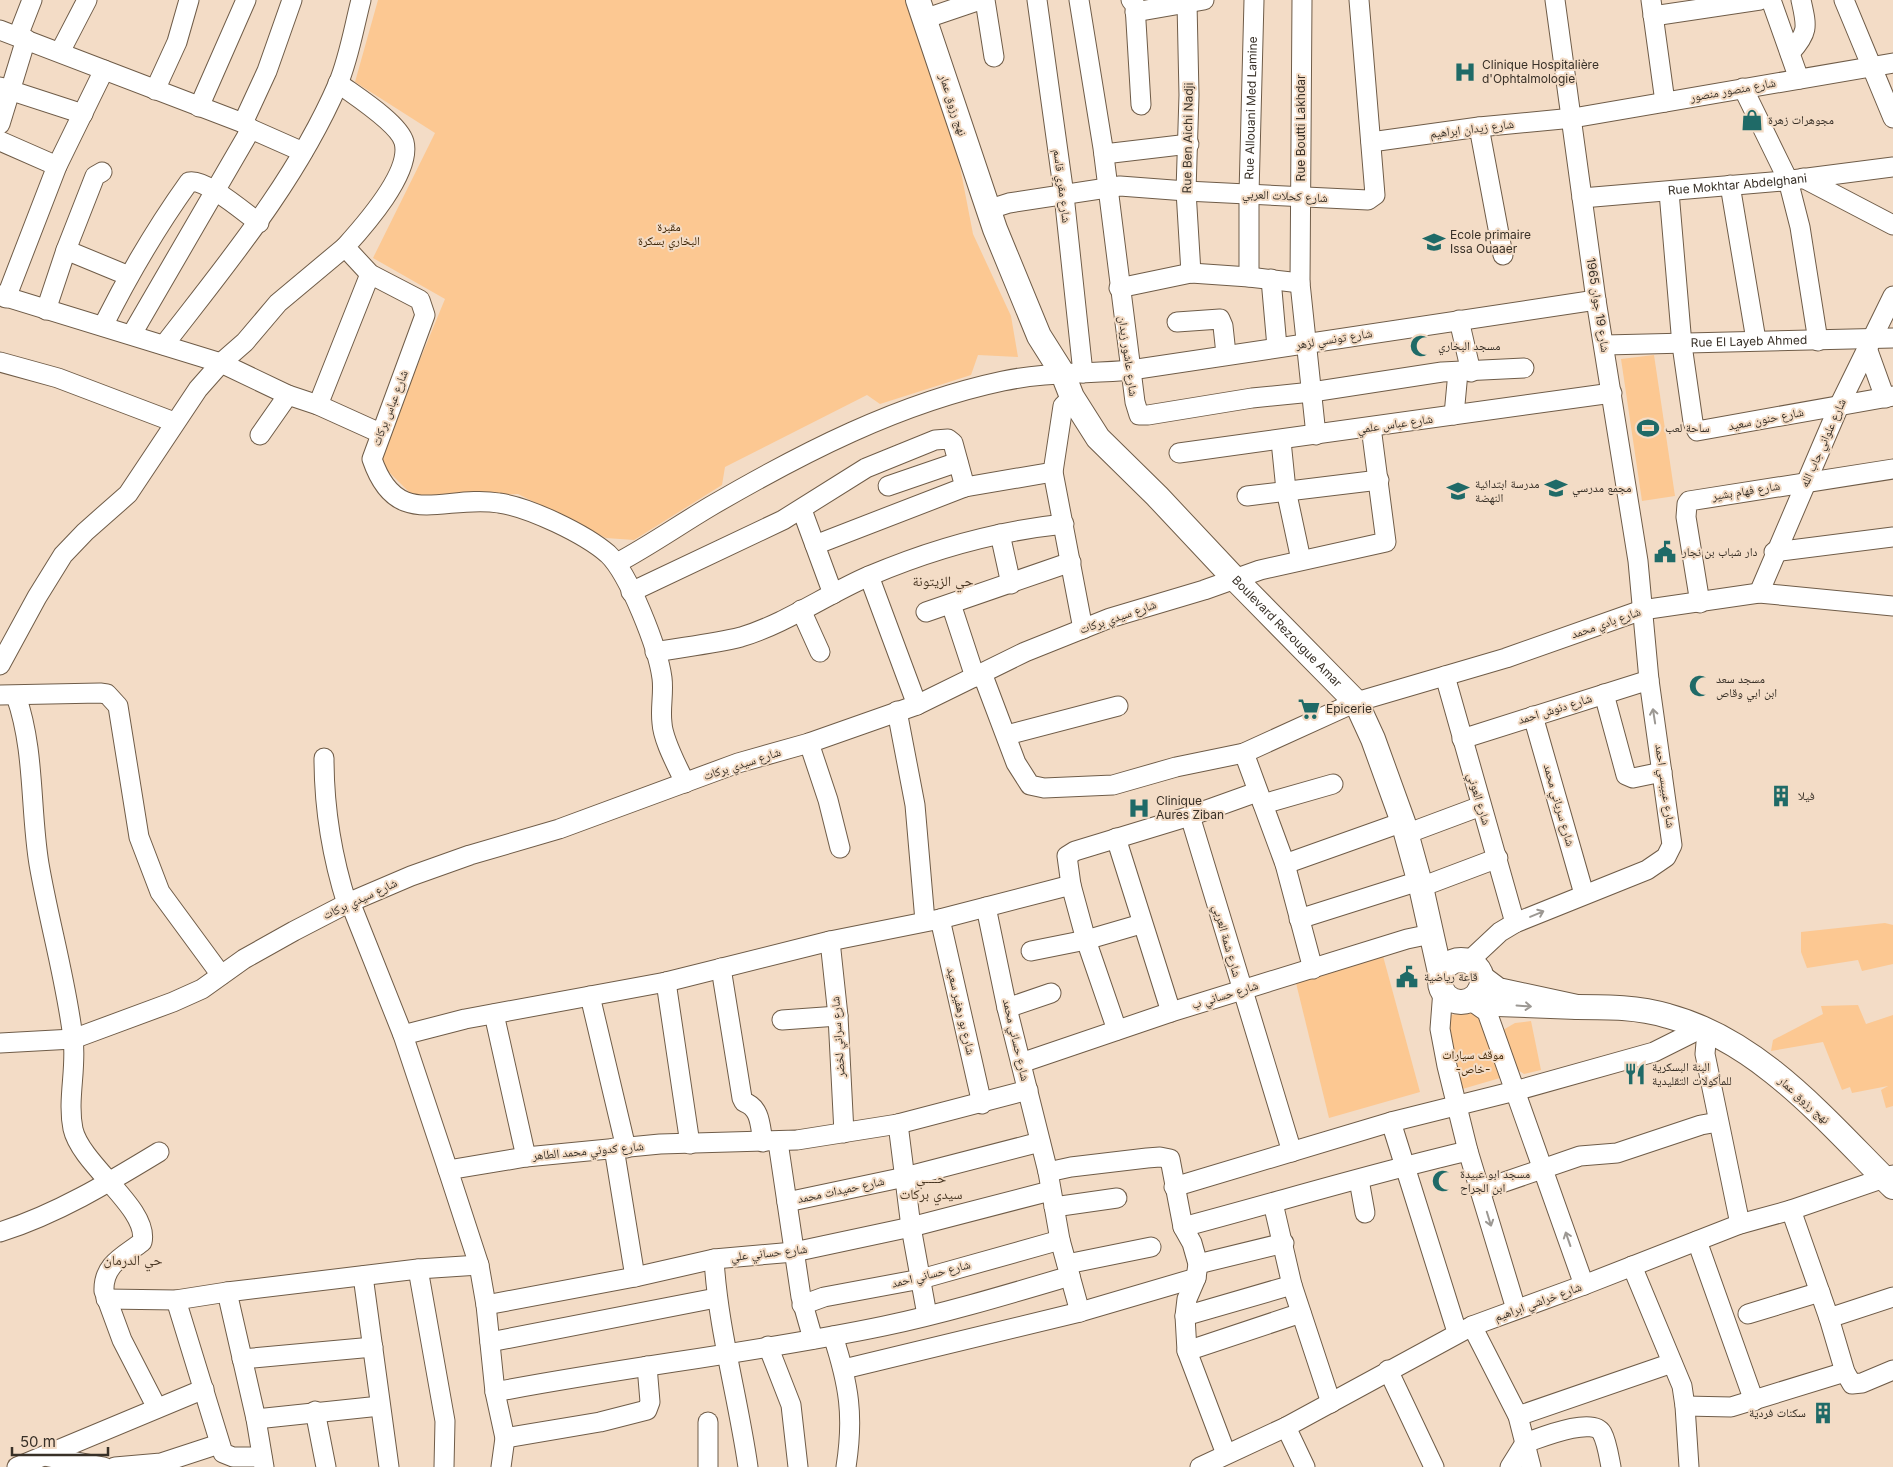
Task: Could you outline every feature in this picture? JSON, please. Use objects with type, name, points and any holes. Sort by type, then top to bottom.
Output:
[{"type":"main road","name":"نهج رزوق عمار","points":[[926,8],[993,208]]},
{"type":"main road","name":"Boulevard Rezougue Amar","points":[[993,208],[1039,336],[1072,374]]},
{"type":"main road","name":"Boulevard Rezougue Amar","points":[[993,208],[1056,333],[1072,374],[1072,397],[1098,438],[1163,502],[1234,578],[1356,702],[1373,739],[1404,828],[1420,884],[1442,984]]},
{"type":"main road","points":[[1431,934],[1442,950],[1497,1004],[1542,1007],[1627,1008],[1668,1016],[1705,1030]]},
{"type":"main road","points":[[1447,965],[1472,978],[1458,1001],[1452,999],[1442,984],[1447,965]]},
{"type":"main road","name":"نهج رزوق عمار","points":[[1705,1030],[1758,1061],[1808,1101],[1890,1180]]},
{"type":"street","points":[[0,124],[15,35],[32,0]]},
{"type":"street","points":[[60,52],[86,0]]},
{"type":"street","points":[[155,90],[177,42],[190,0]]},
{"type":"street","points":[[199,108],[246,0]]},
{"type":"street","points":[[132,334],[216,191],[247,126],[292,0]]},
{"type":"street","points":[[926,8],[980,0]]},
{"type":"street","points":[[984,0],[994,57]]},
{"type":"street","name":"شارع مقري قاسم","points":[[1037,0],[1064,194],[1072,374]]},
{"type":"street","name":"شارع عاشور زيدان","points":[[1079,0],[1104,154],[1119,288],[1137,413],[1141,416],[1252,398],[1312,392],[1442,372],[1524,368]]},
{"type":"street","name":"Rue Allouani Med Lamine","points":[[1249,277],[1254,0]]},
{"type":"street","name":"Rue Boutti Lakhdar","points":[[1302,0],[1300,283],[1316,434]]},
{"type":"street","name":"شارع كحلات العربي","points":[[993,208],[1108,186],[1186,192],[1368,200],[1372,198],[1375,195],[1359,0]]},
{"type":"street","name":"شارع 19 جوان 1965","points":[[1554,0],[1573,118],[1596,300],[1605,345],[1638,561],[1642,610]]},
{"type":"street","points":[[1665,102],[1652,8],[1760,0]]},
{"type":"street","points":[[1771,0],[1799,79]]},
{"type":"street","points":[[1790,53],[1805,33],[1806,24],[1800,0]]},
{"type":"street","points":[[1844,0],[1893,118]]},
{"type":"street","points":[[164,344],[259,223],[302,152],[338,83],[358,1]]},
{"type":"street","points":[[1141,105],[1133,6],[1196,1]]},
{"type":"street","name":"Rue Ben Aichi Nadji","points":[[1191,274],[1186,192],[1196,1]]},
{"type":"street","points":[[15,35],[247,126],[302,152]]},
{"type":"street","name":"شارع منصور منصور","points":[[1573,118],[1893,63]]},
{"type":"street","points":[[104,70],[58,166],[3,297],[132,334],[221,363],[288,395],[318,405],[380,434]]},
{"type":"street","points":[[0,664],[63,555],[85,532],[128,494],[174,422],[221,363],[245,342],[278,303],[344,247],[389,192],[405,155],[404,141],[395,128],[338,83]]},
{"type":"street","points":[[1743,88],[1796,179],[1800,227],[1818,341]]},
{"type":"street","points":[[5,89],[83,114]]},
{"type":"street","name":"شارع زيدان ابراهيم","points":[[1371,142],[1479,127],[1573,118]]},
{"type":"street","points":[[1479,127],[1503,255]]},
{"type":"street","points":[[0,141],[58,166]]},
{"type":"street","points":[[1104,154],[1189,144]]},
{"type":"street","name":"Rue Mokhtar Abdelghani","points":[[1582,198],[1669,192],[1893,167]]},
{"type":"street","points":[[46,310],[66,250],[95,176],[102,172]]},
{"type":"street","points":[[1796,179],[1893,225]]},
{"type":"street","points":[[103,326],[129,276],[162,220],[189,182],[195,181],[216,191],[259,223]]},
{"type":"street","points":[[1730,185],[1756,340]]},
{"type":"street","points":[[1669,192],[1682,344]]},
{"type":"street","name":"شارع عباس بركات","points":[[344,247],[370,274],[420,300],[425,315],[372,458],[378,475],[388,491],[402,501],[418,506],[481,501],[520,507],[569,530],[606,553],[617,563],[655,652],[662,677],[662,724],[685,783]]},
{"type":"street","points":[[66,250],[129,276]]},
{"type":"street","points":[[318,405],[370,274]]},
{"type":"street","points":[[1119,288],[1191,274],[1249,277],[1300,283]]},
{"type":"street","points":[[1271,279],[1277,347]]},
{"type":"street","name":"شارع علواني جاب الله","points":[[1759,593],[1774,552],[1839,406],[1893,296]]},
{"type":"street","name":"شارع تونسي لزهر","points":[[617,563],[758,479],[845,434],[895,414],[968,390],[1004,381],[1131,370],[1226,354],[1596,300]]},
{"type":"street","points":[[1177,322],[1221,320],[1226,354]]},
{"type":"street","points":[[1454,415],[1465,372],[1459,320]]},
{"type":"street","name":"Rue El Layeb Ahmed","points":[[1605,345],[1682,344],[1756,340],[1870,343],[1893,338]]},
{"type":"street","points":[[1870,343],[1889,397]]},
{"type":"street","name":"شارع حنون سعيد","points":[[1682,344],[1693,422],[1697,431],[1889,397]]},
{"type":"street","points":[[0,362],[58,378],[174,422]]},
{"type":"street","name":"شارع عباس علمي","points":[[1179,453],[1281,441],[1316,434],[1371,428],[1612,393]]},
{"type":"street","points":[[260,435],[288,395]]},
{"type":"street","points":[[1072,397],[1063,406],[1053,472],[1084,629]]},
{"type":"street","name":"شارع سيدي بركات","points":[[0,1043],[73,1039],[173,1002],[202,989],[277,940],[349,903],[411,876],[470,854],[559,829],[738,763],[809,743],[917,705],[1025,652],[1110,618],[1204,590],[1234,578],[1301,560],[1386,542],[1371,428]]},
{"type":"street","points":[[631,592],[745,540],[802,510],[823,494],[866,468],[935,440],[951,440],[965,487]]},
{"type":"street","points":[[1281,441],[1286,490],[1301,560]]},
{"type":"street","points":[[888,486],[958,462]]},
{"type":"street","name":"شارع فهام بشير","points":[[1700,603],[1686,516],[1689,501],[1893,469]]},
{"type":"street","points":[[815,545],[965,487],[1053,472]]},
{"type":"street","points":[[1247,496],[1379,480]]},
{"type":"street","points":[[802,510],[833,594]]},
{"type":"street","points":[[655,652],[741,636],[801,610],[869,576],[947,548],[1000,534],[1064,524]]},
{"type":"street","points":[[1000,534],[1011,584]]},
{"type":"street","points":[[1774,552],[1893,537]]},
{"type":"street","points":[[926,612],[1071,562]]},
{"type":"street","points":[[869,576],[917,705]]},
{"type":"street","name":"شارع بادي محمد","points":[[951,604],[978,675],[1007,736],[1008,745],[1021,774],[1030,786],[1044,788],[1112,785],[1176,767],[1244,753],[1356,702],[1506,658],[1642,610],[1759,593],[1893,606]]},
{"type":"street","points":[[801,610],[820,652]]},
{"type":"street","name":"شارع عبيبسي احمد","points":[[1472,978],[1500,932],[1515,923],[1647,870],[1668,854],[1672,844],[1672,833],[1649,680],[1642,610]]},
{"type":"street","name":"شارع العوني","points":[[1445,676],[1515,923]]},
{"type":"street","name":"شارع دنوش احمد","points":[[1462,739],[1649,680]]},
{"type":"street","points":[[157,1408],[122,1340],[106,1299],[103,1284],[109,1267],[116,1259],[142,1242],[142,1224],[133,1210],[109,1183],[80,1145],[73,1131],[71,1107],[73,1039],[39,863],[27,730],[8,696],[100,693],[113,698],[118,706],[139,837],[148,864],[164,899],[221,975]]},
{"type":"street","points":[[1604,694],[1626,775],[1633,778],[1662,772]]},
{"type":"street","points":[[1007,736],[1118,706]]},
{"type":"street","name":"شارع بو رهفير سعيد","points":[[897,711],[915,805],[932,920],[982,1104]]},
{"type":"street","name":"شارع سرياني محمد","points":[[1533,716],[1584,894]]},
{"type":"street","points":[[809,743],[828,800],[840,848]]},
{"type":"street","points":[[1244,753],[1285,864],[1313,969]]},
{"type":"street","points":[[324,758],[324,788],[331,840],[349,903],[403,1035],[478,1265],[486,1305],[495,1392],[505,1438],[501,1467]]},
{"type":"street","points":[[1117,1030],[1086,940],[1071,885],[1067,856],[1116,838],[1190,816],[1260,798],[1333,784]]},
{"type":"street","points":[[1285,864],[1481,806]]},
{"type":"street","name":"شارع شمة العربي","points":[[1190,816],[1241,990],[1292,1152]]},
{"type":"street","points":[[1116,838],[1171,1012]]},
{"type":"street","points":[[1299,919],[1420,884],[1498,858]]},
{"type":"street","points":[[403,1035],[494,1014],[666,982],[830,941],[932,920],[1071,885]]},
{"type":"street","name":"شارع حساني محمد","points":[[986,907],[1008,1008],[1048,1172],[1060,1240],[1080,1312]]},
{"type":"street","points":[[1030,951],[1086,940],[1142,924]]},
{"type":"street","name":"شارع حساني ب","points":[[1021,1063],[1171,1012],[1407,939],[1431,934]]},
{"type":"street","name":"شارع سراني لخضر","points":[[830,941],[838,1016],[844,1132]]},
{"type":"street","points":[[721,968],[742,1098],[744,1102],[753,1106],[757,1112],[770,1142],[787,1202],[802,1305],[813,1339]]},
{"type":"street","points":[[1472,978],[1487,1012],[1584,1286]]},
{"type":"street","points":[[666,982],[690,1144]]},
{"type":"street","points":[[1442,984],[1440,1029],[1457,1105],[1468,1151],[1516,1309]]},
{"type":"street","points":[[1008,1008],[1051,993]]},
{"type":"street","points":[[590,996],[620,1148],[634,1277]]},
{"type":"street","points":[[494,1014],[526,1157]]},
{"type":"street","points":[[782,1020],[838,1016]]},
{"type":"street","points":[[1174,1186],[1391,1122],[1515,1092],[1654,1052],[1705,1030],[1705,1054],[1740,1224]]},
{"type":"street","name":"شارع كدوني محمد الطاهر","points":[[448,1170],[526,1157],[660,1144],[770,1142],[844,1132],[898,1124],[982,1104],[1028,1090]]},
{"type":"street","points":[[1391,1122],[1464,1329],[1518,1416],[1532,1467]]},
{"type":"street","points":[[1481,1190],[1580,1156],[1616,1153],[1649,1144],[1685,1130],[1718,1122]]},
{"type":"street","points":[[898,1124],[911,1227],[928,1315]]},
{"type":"street","name":"شارع حميدات محمد","points":[[787,1202],[905,1177],[1040,1142]]},
{"type":"street","points":[[1183,1227],[1405,1166],[1468,1151]]},
{"type":"street","points":[[0,1232],[27,1223],[109,1183],[159,1152]]},
{"type":"street","points":[[1048,1172],[1071,1167],[1160,1157],[1170,1160],[1172,1163],[1174,1186],[1183,1227],[1192,1243],[1197,1271],[1187,1298],[1185,1316],[1187,1351],[1226,1454]]},
{"type":"street","points":[[1359,1180],[1365,1214]]},
{"type":"street","name":"شارع خراشي ابراهيم","points":[[1200,1467],[1286,1427],[1464,1329],[1584,1286],[1740,1224],[1890,1180]]},
{"type":"street","name":"شارع حساني علي","points":[[486,1305],[634,1277],[714,1259],[794,1252],[1052,1199],[1117,1198]]},
{"type":"street","points":[[1273,1203],[1284,1243],[1292,1285],[1331,1403]]},
{"type":"street","points":[[1791,1210],[1850,1382],[1856,1385],[1893,1370]]},
{"type":"street","name":"شارع حساني احمد","points":[[802,1305],[824,1297],[921,1279],[1060,1240]]},
{"type":"street","points":[[1697,1241],[1754,1400]]},
{"type":"street","points":[[844,1369],[1080,1312],[1284,1243]]},
{"type":"street","points":[[495,1392],[577,1376],[728,1354],[833,1336],[928,1315],[1069,1270],[1150,1247]]},
{"type":"street","points":[[714,1259],[716,1298],[748,1467]]},
{"type":"street","points":[[106,1299],[176,1300],[418,1269],[478,1265]]},
{"type":"street","points":[[1632,1266],[1682,1386],[1685,1406],[1688,1467]]},
{"type":"street","points":[[418,1269],[445,1421],[444,1467]]},
{"type":"street","points":[[363,1276],[389,1467]]},
{"type":"street","points":[[1185,1316],[1292,1285]]},
{"type":"street","points":[[176,1300],[223,1453],[228,1457],[263,1462],[256,1419],[227,1292]]},
{"type":"street","points":[[1748,1314],[1820,1292]]},
{"type":"street","points":[[1829,1318],[1893,1297]]},
{"type":"street","points":[[490,1342],[716,1298]]},
{"type":"street","points":[[1187,1351],[1300,1312]]},
{"type":"street","points":[[833,1336],[844,1369],[851,1418],[846,1467]]},
{"type":"street","points":[[768,1346],[791,1405],[798,1467]]},
{"type":"street","points":[[242,1359],[373,1347]]},
{"type":"street","points":[[1518,1416],[1672,1363]]},
{"type":"street","points":[[505,1438],[600,1422],[647,1410],[650,1402],[646,1366]]},
{"type":"street","points":[[1388,1370],[1434,1467]]},
{"type":"street","points":[[1685,1406],[1720,1408],[1754,1400],[1845,1372]]},
{"type":"street","points":[[17,1467],[115,1428],[204,1389]]},
{"type":"street","points":[[256,1419],[315,1411],[380,1406]]},
{"type":"street","points":[[315,1411],[326,1467]]},
{"type":"street","points":[[708,1422],[708,1467]]},
{"type":"street","points":[[1510,1467],[1526,1443],[1581,1426],[1597,1428],[1602,1433],[1611,1467]]},
{"type":"street","points":[[1286,1427],[1305,1467]]},
{"type":"street","points":[[115,1467],[161,1463],[219,1444]]},
{"type":"street","points":[[44,1456],[104,1467]]},
{"type":"green space","name":"مقبرة البخاري بسكرة","points":[[378,0],[905,0],[956,146],[973,234],[1011,316],[1018,357],[978,355],[971,375],[880,404],[867,395],[725,467],[722,485],[634,540],[606,538],[518,494],[415,498],[378,461],[445,299],[373,258],[435,133],[355,82]]},
{"type":"green space","name":"ساحة لعب","points":[[1654,355],[1675,496],[1642,501],[1621,359]]},
{"type":"green space","points":[[1885,923],[1893,925],[1893,964],[1862,971],[1858,960],[1807,968],[1801,952],[1801,932]]},
{"type":"green space","points":[[1383,956],[1420,1092],[1329,1118],[1296,983]]},
{"type":"green space","points":[[1858,1005],[1866,1024],[1893,1015],[1893,1106],[1886,1108],[1881,1090],[1888,1086],[1852,1093],[1850,1087],[1842,1090],[1823,1042],[1771,1051],[1773,1040],[1823,1014],[1821,1006]]},
{"type":"green space","name":"موقف سيارات -خاص-","points":[[1475,1012],[1479,1018],[1500,1078],[1459,1090],[1444,1025],[1450,1015]]},
{"type":"green space","name":"موقف سيارات -خاص-","points":[[1531,1021],[1541,1070],[1524,1074],[1518,1070],[1503,1030],[1515,1023]]},
{"type":"place","name":"Clinique Hospitalière d'Ophtalmologie","points":[[1465,72]]},
{"type":"place","name":"مجوهرات زهرة","points":[[1752,120]]},
{"type":"place","name":"Ecole primaire Issa Ouaaer","points":[[1434,242]]},
{"type":"place","name":"مسجد البخاري","points":[[1421,346]]},
{"type":"place","name":"ساحة لعب","points":[[1648,428]]},
{"type":"place","name":"مجمع مدرسي","points":[[1556,488]]},
{"type":"place","name":"مدرسة ابتدائية النهضة","points":[[1458,491]]},
{"type":"place","name":"دار شباب بن نجار","points":[[1665,552]]},
{"type":"place","name":"مسجد سعد ابن ابي وقاص","points":[[1700,686]]},
{"type":"place","name":"Epicerie","points":[[1309,709]]},
{"type":"place","name":"فيلا","points":[[1781,796]]},
{"type":"place","name":"Clinique Aures Ziban","points":[[1139,808]]},
{"type":"place","name":"قاعة رياضية","points":[[1407,977]]},
{"type":"place","name":"البنة البسكرية للمأكولات التقليدية","points":[[1635,1074]]},
{"type":"place","name":"مسجد ابو عبيدة ابن الجراح","points":[[1443,1181]]},
{"type":"place","name":"سكنات فردية","points":[[1823,1413]]},
{"type":"district","name":"حي الزيتونة","points":[[943,581]]},
{"type":"district","name":"حــــي سيدي بركات","points":[[931,1186]]},
{"type":"district","name":"حي الدرمان","points":[[133,1260]]}]
